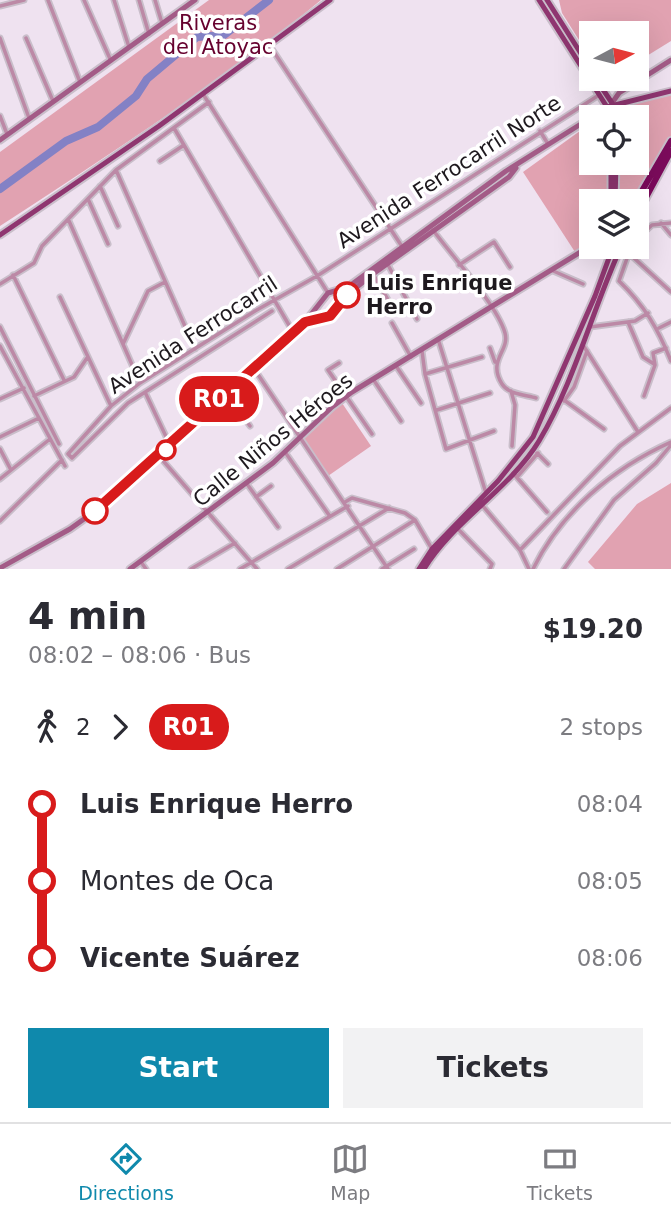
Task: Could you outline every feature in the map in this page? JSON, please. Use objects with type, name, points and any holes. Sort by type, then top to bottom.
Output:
[{"type":"highway","points":[[643,189],[671,141]]},
{"type":"highway","points":[[649,192],[671,151]]},
{"type":"main road","points":[[0,140],[112,63],[195,0]]},
{"type":"main road","points":[[0,235],[203,94],[330,0]]},
{"type":"main road","points":[[539,0],[579,54]]},
{"type":"main road","points":[[547,0],[564,34],[609,105]]},
{"type":"main road","points":[[609,105],[619,93],[671,60]]},
{"type":"main road","points":[[601,91],[603,95]]},
{"type":"main road","points":[[609,105],[668,92]]},
{"type":"main road","points":[[603,95],[619,93]]},
{"type":"main road","points":[[0,568],[12,566],[112,499],[305,322],[328,293],[343,288],[403,248],[509,177],[518,166],[579,126]]},
{"type":"main road","points":[[305,322],[330,316],[347,295],[403,248]]},
{"type":"main road","name":"Calle Niños Héroes","points":[[131,569],[247,484],[345,397],[579,253]]},
{"type":"main road","points":[[422,569],[432,549],[486,493],[533,437],[590,308],[616,259]]},
{"type":"main road","points":[[422,569],[482,505],[515,475],[535,451],[562,399],[617,259]]},
{"type":"main road","points":[[343,288],[347,295]]},
{"type":"street","points":[[0,6],[23,0]]},
{"type":"street","points":[[48,0],[80,84]]},
{"type":"street","points":[[85,0],[112,63]]},
{"type":"street","points":[[114,0],[130,49]]},
{"type":"street","points":[[139,0],[149,34]]},
{"type":"street","points":[[155,0],[162,25]]},
{"type":"street","points":[[0,38],[30,120]]},
{"type":"street","points":[[26,38],[54,103]]},
{"type":"street","points":[[270,46],[403,248]]},
{"type":"street","points":[[203,94],[328,293]]},
{"type":"street","name":"Avenida Ferrocarril Norte","points":[[317,276],[540,131],[603,95]]},
{"type":"street","points":[[0,284],[34,263],[42,246],[116,170],[209,103]]},
{"type":"street","points":[[0,116],[7,134]]},
{"type":"street","points":[[174,128],[294,332]]},
{"type":"street","points":[[540,131],[550,145]]},
{"type":"street","points":[[160,162],[184,145]]},
{"type":"street","points":[[116,170],[195,349]]},
{"type":"street","points":[[100,186],[118,226]]},
{"type":"street","points":[[88,199],[108,244]]},
{"type":"street","points":[[69,220],[140,383]]},
{"type":"street","points":[[661,223],[671,235]]},
{"type":"street","points":[[649,228],[661,223],[671,223]]},
{"type":"street","points":[[431,228],[491,308],[505,333],[505,340],[495,362]]},
{"type":"street","points":[[491,237],[510,267]]},
{"type":"street","points":[[459,265],[494,242]]},
{"type":"street","points":[[620,259],[619,281],[659,328],[671,360]]},
{"type":"street","points":[[633,259],[671,292]]},
{"type":"street","points":[[387,263],[417,319]]},
{"type":"street","points":[[551,270],[583,284]]},
{"type":"street","points":[[373,274],[395,312]]},
{"type":"street","points":[[13,275],[64,380]]},
{"type":"street","name":"Avenida Ferrocarril","points":[[145,392],[128,403],[72,458],[68,454],[111,406],[140,383],[317,276]]},
{"type":"street","points":[[123,344],[148,291],[165,282]]},
{"type":"street","points":[[480,293],[495,282]]},
{"type":"street","points":[[60,297],[111,406]]},
{"type":"street","points":[[170,445],[145,392],[272,311]]},
{"type":"street","points":[[590,327],[628,323],[648,313]]},
{"type":"street","points":[[659,328],[671,322]]},
{"type":"street","points":[[392,323],[411,357]]},
{"type":"street","points":[[628,323],[643,357],[655,365]]},
{"type":"street","points":[[0,327],[58,444]]},
{"type":"street","points":[[438,339],[486,493]]},
{"type":"street","points":[[583,345],[638,432]]},
{"type":"street","points":[[0,346],[65,466]]},
{"type":"street","points":[[490,348],[500,382],[511,391],[536,398]]},
{"type":"street","points":[[644,396],[655,365],[653,353],[666,348]]},
{"type":"street","points":[[422,351],[425,374],[446,449],[494,431]]},
{"type":"street","points":[[587,351],[574,387],[562,399],[604,429]]},
{"type":"street","points":[[34,396],[74,377],[87,358]]},
{"type":"street","points":[[425,374],[482,358]]},
{"type":"street","points":[[0,363],[7,359]]},
{"type":"street","points":[[340,363],[328,370],[372,435]]},
{"type":"street","points":[[396,366],[421,403]]},
{"type":"street","points":[[253,367],[347,504],[386,568],[414,549]]},
{"type":"street","points":[[373,379],[401,421]]},
{"type":"street","points":[[0,399],[24,388]]},
{"type":"street","points":[[511,391],[515,405],[512,446]]},
{"type":"street","points":[[226,393],[250,426]]},
{"type":"street","points":[[437,410],[490,393]]},
{"type":"street","points":[[520,550],[620,446],[671,408]]},
{"type":"street","points":[[0,437],[40,418]]},
{"type":"street","points":[[0,479],[51,438]]},
{"type":"street","points":[[565,568],[614,500],[656,463],[671,444]]},
{"type":"street","points":[[482,505],[520,550],[531,569],[557,530],[587,497],[626,466],[671,444]]},
{"type":"street","points":[[0,449],[11,470]]},
{"type":"street","points":[[535,451],[548,464]]},
{"type":"street","points":[[285,452],[329,515]]},
{"type":"street","points":[[159,456],[257,569]]},
{"type":"street","points":[[0,522],[62,460]]},
{"type":"street","points":[[515,475],[547,512]]},
{"type":"street","points":[[247,484],[278,527]]},
{"type":"street","points":[[256,497],[271,486]]},
{"type":"street","points":[[240,569],[347,504],[352,498],[389,508],[415,520],[432,549]]},
{"type":"street","points":[[288,569],[389,508]]},
{"type":"street","points":[[337,569],[415,520]]},
{"type":"street","points":[[459,530],[491,568]]},
{"type":"street","points":[[191,569],[234,543]]},
{"type":"street","points":[[141,562],[146,569]]},
{"type":"green space","name":"Riveras del Atoyac","points":[[209,0],[321,0],[204,89],[0,226],[0,152]]},
{"type":"green space","points":[[559,0],[671,0],[671,41],[649,55],[649,21],[579,21],[579,40],[562,13]]},
{"type":"green space","points":[[671,93],[671,139],[641,189],[616,189],[617,175],[649,175],[649,105],[625,105]]},
{"type":"green space","points":[[579,132],[579,175],[607,175],[607,189],[579,189],[579,250],[575,252],[523,172]]},
{"type":"green space","points":[[342,403],[371,446],[328,476],[302,439]]},
{"type":"green space","points":[[671,483],[671,569],[595,569],[588,562],[637,504]]},
{"type":"waterway","points":[[0,189],[66,141],[98,127],[136,96],[147,79],[197,37],[224,35],[269,0]]},
{"type":"bus line","name":"R01","points":[[95,511],[112,499],[305,322],[330,316],[347,295]]},
{"type":"place","name":"Luis Enrique Herro","points":[[347,295]]}]
